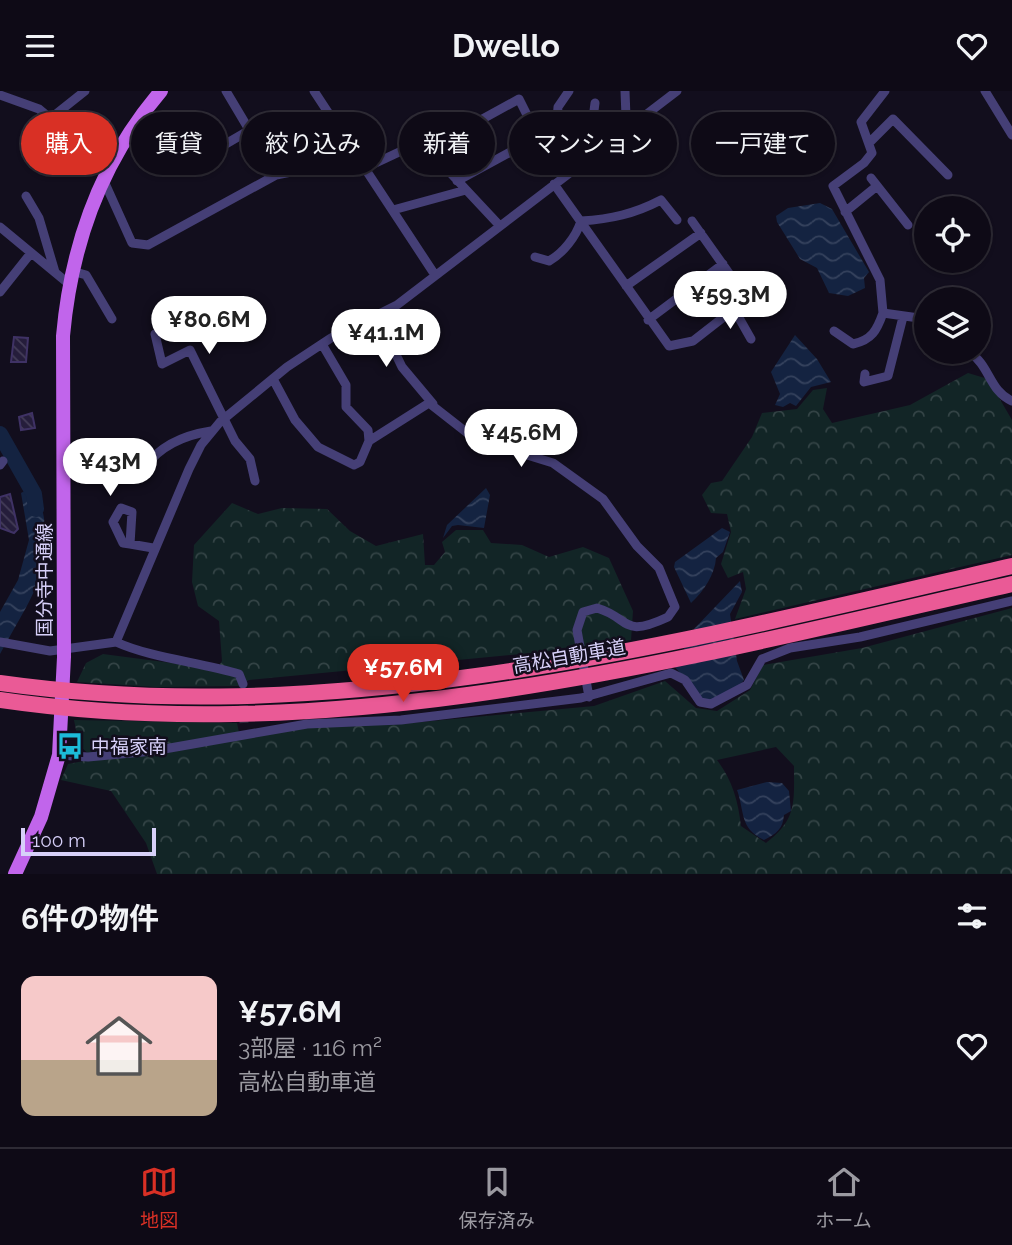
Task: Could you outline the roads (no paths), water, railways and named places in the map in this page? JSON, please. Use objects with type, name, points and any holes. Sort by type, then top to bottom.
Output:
[{"type":"highway","name":"高松自動車道","points":[[0,700],[88,710],[234,714],[356,707],[465,695],[662,661],[741,636],[1012,566]]},
{"type":"highway","name":"高松自動車道","points":[[0,683],[88,692],[233,696],[348,689],[460,678],[656,645],[741,636],[1012,584]]},
{"type":"main road","name":"国分寺中通線","points":[[117,153],[161,91]]},
{"type":"main road","name":"国分寺中通線","points":[[15,874],[41,817],[59,755],[64,651],[63,336],[71,277],[80,239],[105,175]]},
{"type":"street","points":[[59,112],[85,91]]},
{"type":"street","points":[[226,91],[241,118]]},
{"type":"street","points":[[314,91],[328,112]]},
{"type":"street","points":[[558,112],[569,91]]},
{"type":"street","points":[[625,91],[626,112]]},
{"type":"street","points":[[648,112],[677,91]]},
{"type":"street","points":[[834,331],[853,344],[867,341],[877,330],[884,313],[880,280],[833,186],[864,163],[872,153],[861,122],[885,91]]},
{"type":"street","points":[[985,91],[1012,135]]},
{"type":"street","points":[[3,96],[43,112]]},
{"type":"street","points":[[495,112],[519,99],[538,137],[495,160]]},
{"type":"street","points":[[594,112],[595,103]]},
{"type":"street","points":[[870,142],[893,119],[948,175]]},
{"type":"street","points":[[103,179],[132,243],[148,245],[276,175]]},
{"type":"street","points":[[370,175],[435,275]]},
{"type":"street","points":[[452,175],[500,226]]},
{"type":"street","points":[[457,181],[468,175]]},
{"type":"street","points":[[116,642],[188,469],[211,431],[273,379],[322,344],[397,305],[566,175]]},
{"type":"street","points":[[871,178],[908,225]]},
{"type":"street","points":[[554,184],[669,346],[693,341],[734,309]]},
{"type":"street","points":[[845,212],[877,186]]},
{"type":"street","points":[[393,211],[467,190]]},
{"type":"street","points":[[26,195],[39,218],[55,272]]},
{"type":"street","points":[[580,221],[609,219],[634,213],[661,200],[677,220]]},
{"type":"street","points":[[535,257],[550,261],[559,255],[578,230],[580,221]]},
{"type":"street","points":[[692,221],[743,293],[731,303],[751,339]]},
{"type":"street","points":[[0,227],[55,272],[71,277],[86,275],[112,319]]},
{"type":"street","points":[[626,286],[701,233]]},
{"type":"street","points":[[0,292],[31,253]]},
{"type":"street","points":[[649,320],[723,264]]},
{"type":"street","points":[[884,313],[914,318]]},
{"type":"street","points":[[865,374],[864,382],[888,376],[903,317]]},
{"type":"street","points":[[358,324],[367,332],[382,326],[402,367],[433,404],[457,427],[475,439],[544,459],[603,499],[637,546],[659,568],[675,607],[672,615],[651,624],[631,627],[604,610],[589,608],[577,621],[589,693]]},
{"type":"street","points":[[155,334],[162,364],[190,350],[235,441],[250,459],[255,481]]},
{"type":"street","points":[[273,379],[295,420],[325,453],[358,465],[369,441],[368,430],[346,407],[346,385],[322,344]]},
{"type":"street","points":[[984,364],[1000,395],[1012,401]]},
{"type":"street","points":[[369,441],[421,407],[433,404]]},
{"type":"street","points":[[145,467],[155,452],[195,434],[211,431]]},
{"type":"street","points":[[130,544],[153,548]]},
{"type":"street","points":[[59,755],[88,757],[153,751],[307,724],[401,720],[589,693],[671,674],[685,680],[696,698],[706,704],[716,703],[738,691],[762,659],[790,647],[860,637],[1012,601]]},
{"type":"street","points":[[4,643],[37,651],[64,651],[116,642],[143,652],[201,662],[239,674],[243,684]]},
{"type":"street","points":[[244,723],[246,733]]},
{"type":"water","points":[[820,203],[832,209],[869,272],[864,278],[865,288],[848,296],[829,293],[817,268],[800,259],[777,222],[776,216],[788,208]]},
{"type":"water","points":[[795,335],[817,359],[831,382],[811,387],[796,406],[790,403],[783,407],[775,405],[780,394],[771,372]]},
{"type":"water","points":[[36,485],[46,535],[41,574],[25,610],[0,654],[0,612],[18,580],[29,540],[21,493]]},
{"type":"water","points":[[486,488],[490,495],[484,528],[452,526],[443,538],[447,525]]},
{"type":"water","points":[[722,528],[730,532],[723,552],[716,558],[708,582],[691,603],[674,567],[675,562]]},
{"type":"water","points":[[740,581],[742,592],[730,614],[737,661],[744,680],[726,694],[703,701],[675,667],[694,629]]},
{"type":"water","points":[[767,782],[782,783],[789,791],[791,811],[784,815],[778,831],[764,840],[747,825],[737,790]]},
{"type":"waterway","points":[[0,434],[34,494],[36,509]]},
{"type":"tunnel","points":[[243,692],[244,723]]},
{"type":"place","name":"中福家南","points":[[70,746]]}]
